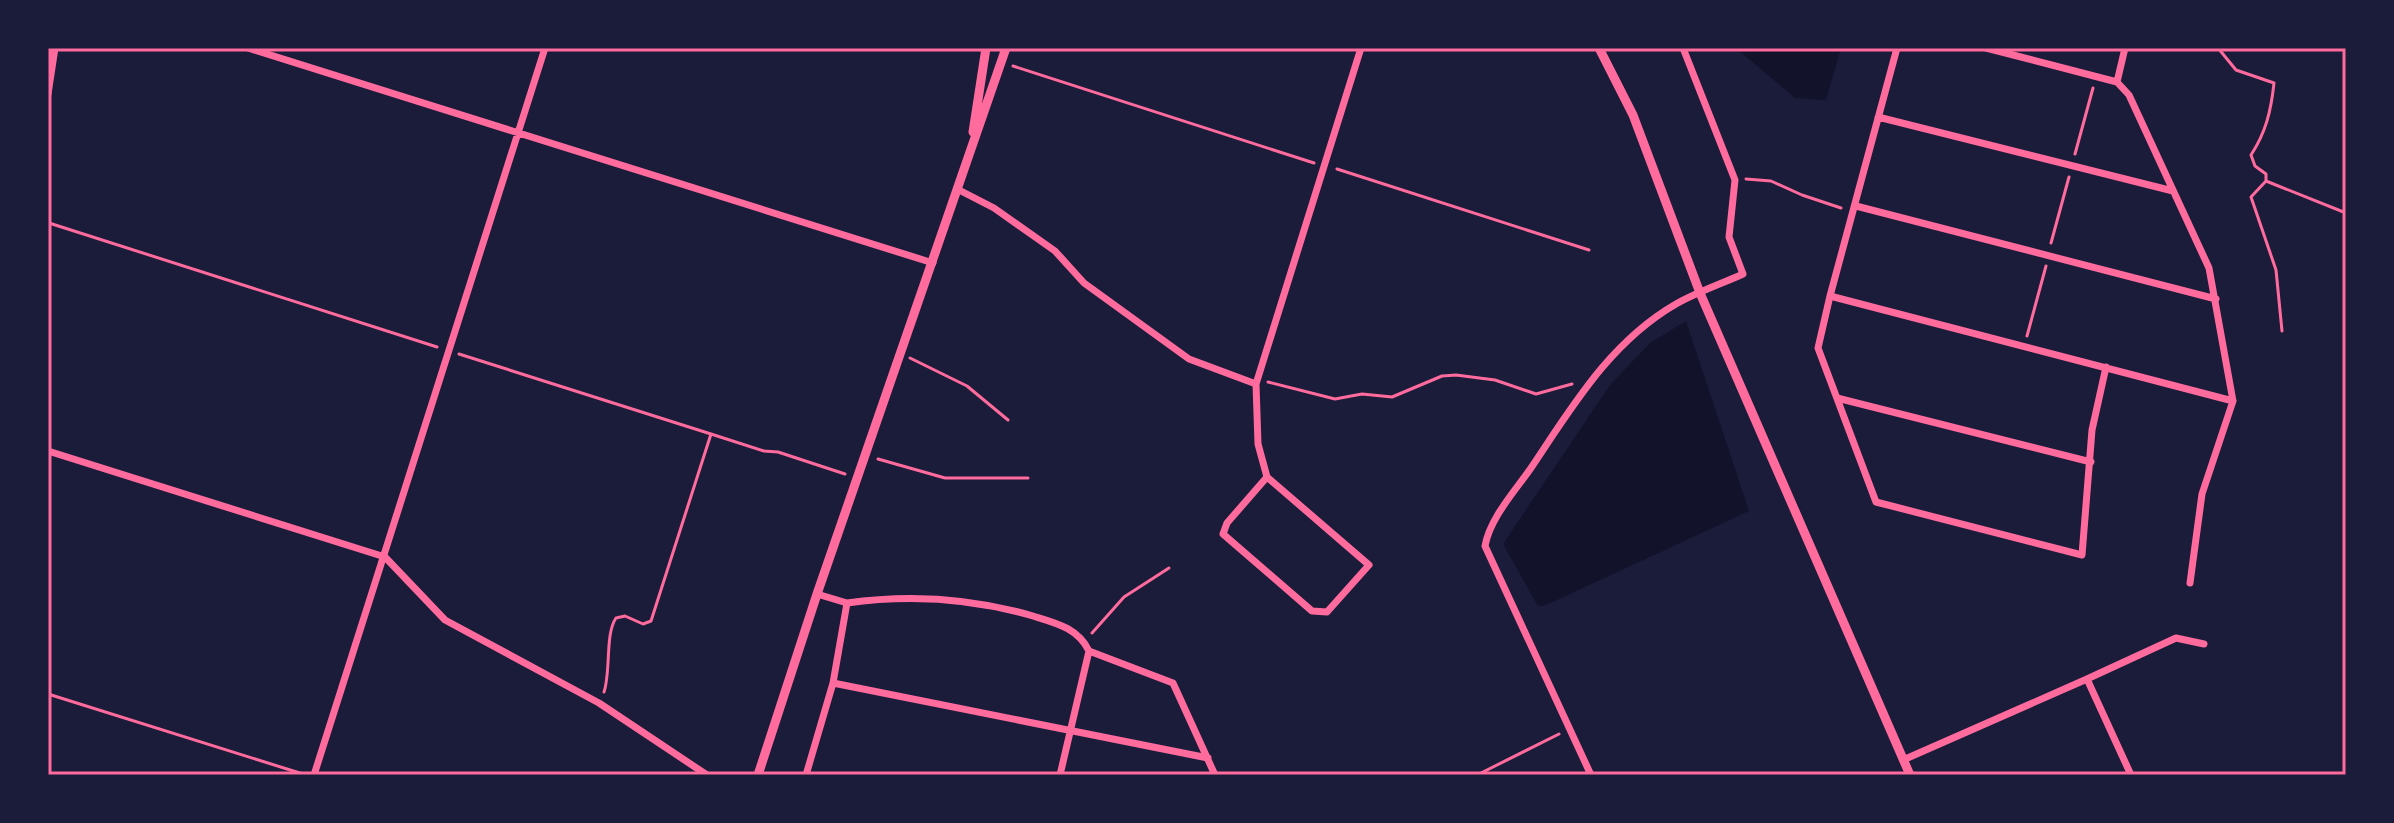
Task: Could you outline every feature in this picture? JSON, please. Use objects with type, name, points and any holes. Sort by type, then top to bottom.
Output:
[{"type":"street","points":[[48,94],[55,48]]},
{"type":"street","points":[[248,48],[933,263]]},
{"type":"street","points":[[314,775],[545,48]]},
{"type":"street","points":[[964,174],[981,95],[986,48]]},
{"type":"street","points":[[758,775],[817,594],[1006,48]]},
{"type":"street","points":[[1267,477],[1227,523],[1223,534],[1312,611],[1327,612],[1369,565],[1267,477],[1258,444],[1256,384],[1361,48]]},
{"type":"street","points":[[1599,48],[1633,115],[1700,293],[1910,775]]},
{"type":"street","points":[[1591,775],[1485,546],[1487,534],[1495,521],[1590,382],[1619,347],[1675,305],[1743,274],[1729,237],[1735,180],[1683,48]]},
{"type":"street","points":[[1897,48],[1818,348],[1876,502],[2082,555],[2092,430],[2106,367]]},
{"type":"street","points":[[1986,48],[2117,82],[2129,95],[2209,268],[2233,401],[2202,494],[2190,583]]},
{"type":"street","points":[[2117,82],[2125,48]]},
{"type":"street","points":[[1878,117],[2173,191]]},
{"type":"street","points":[[959,190],[994,208],[1055,251],[1084,283],[1189,359],[1256,384]]},
{"type":"street","points":[[1855,209],[2216,299]]},
{"type":"street","points":[[1830,296],[2233,401]]},
{"type":"street","points":[[1837,398],[2091,462]]},
{"type":"street","points":[[48,451],[385,557],[445,620],[599,703],[707,775]]},
{"type":"street","points":[[817,594],[847,603],[888,597],[972,601],[1068,627],[1087,647],[1173,683],[1215,775]]},
{"type":"street","points":[[806,775],[833,683],[847,603]]},
{"type":"street","points":[[1903,760],[2176,638],[2204,644]]},
{"type":"street","points":[[1060,775],[1087,647]]},
{"type":"street","points":[[2087,679],[2131,775]]},
{"type":"street","points":[[833,683],[1208,758]]},
{"type":"path","points":[[2218,48],[2236,70],[2274,83],[2269,119],[2263,137],[2251,155],[2255,166],[2266,174],[2266,181],[2251,197],[2276,270],[2282,331]]},
{"type":"path","points":[[1002,62],[1589,250]]},
{"type":"path","points":[[2024,347],[2096,77]]},
{"type":"path","points":[[1735,180],[1755,178],[1771,181],[1819,201],[1855,209]]},
{"type":"path","points":[[2266,181],[2346,213]]},
{"type":"path","points":[[49,223],[764,451],[778,452],[858,478]]},
{"type":"path","points":[[901,353],[967,386],[1008,420]]},
{"type":"path","points":[[1256,384],[1270,382],[1335,399],[1362,394],[1392,397],[1442,376],[1456,375],[1495,380],[1536,394],[1579,381],[1590,382]]},
{"type":"path","points":[[599,703],[610,665],[612,624],[616,618],[625,616],[647,625],[651,621],[711,434]]},
{"type":"path","points":[[865,456],[945,478],[1028,478]]},
{"type":"path","points":[[1087,647],[1124,597],[1169,568]]},
{"type":"path","points":[[48,694],[306,775]]},
{"type":"path","points":[[1477,775],[1569,728]]},
{"type":"shaded area","points":[[1736,48],[1841,48],[1826,100],[1795,98]]},
{"type":"shaded area","points":[[1686,321],[1749,511],[1544,606],[1538,606],[1503,544],[1610,385],[1650,343]]}]
